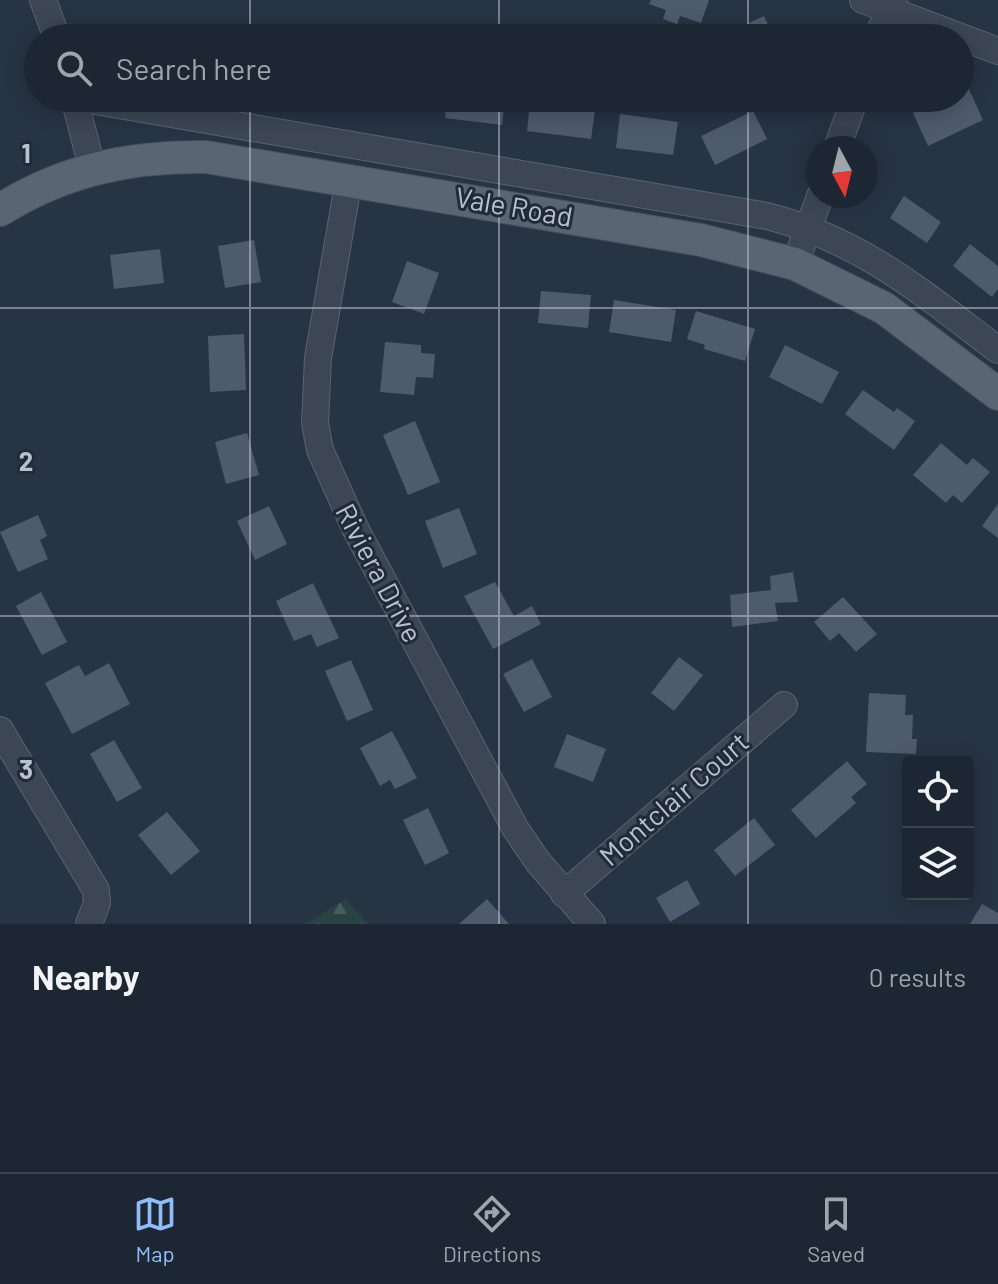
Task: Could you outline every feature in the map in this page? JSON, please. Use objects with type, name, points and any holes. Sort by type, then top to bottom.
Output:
[{"type":"main road","name":"Vale Road","points":[[0,210],[56,179],[92,167],[171,157],[206,157],[701,240],[795,264],[884,308],[998,394]]},
{"type":"street","points":[[43,0],[52,24]]},
{"type":"street","points":[[863,0],[892,5],[936,24]]},
{"type":"street","points":[[883,24],[892,5]]},
{"type":"street","points":[[974,41],[998,51]]},
{"type":"street","points":[[79,112],[92,167]]},
{"type":"street","points":[[158,112],[767,216],[809,227],[849,244],[895,272],[998,350]]},
{"type":"street","points":[[841,136],[850,112]]},
{"type":"street","name":"Riviera Drive","points":[[349,179],[315,381],[315,423],[320,450],[355,528],[515,828],[564,894],[592,924]]},
{"type":"street","points":[[795,264],[816,208]]},
{"type":"street","name":"Montclair Court","points":[[564,894],[784,705]]},
{"type":"street","points":[[0,730],[89,877],[97,903],[89,924]]},
{"type":"green space","points":[[346,899],[368,924],[305,924]]},
{"type":"building","points":[[651,0],[709,0],[701,23],[680,16],[677,24],[663,19],[666,10],[649,4]]},
{"type":"building","points":[[764,16],[768,24],[746,24]]},
{"type":"building","points":[[974,100],[983,120],[928,146],[913,113],[974,112]]},
{"type":"building","points":[[446,112],[503,112],[502,125],[445,118]]},
{"type":"building","points":[[529,112],[595,112],[591,139],[527,131]]},
{"type":"building","points":[[754,112],[767,139],[715,165],[701,136]]},
{"type":"building","points":[[620,114],[678,122],[673,155],[616,148]]},
{"type":"building","points":[[904,196],[941,222],[927,243],[890,218]]},
{"type":"building","points":[[254,240],[261,282],[225,288],[218,246]]},
{"type":"building","points":[[970,244],[998,266],[998,289],[992,297],[953,266]]},
{"type":"building","points":[[160,249],[164,283],[114,289],[110,255]]},
{"type":"building","points":[[407,261],[439,273],[424,314],[392,302]]},
{"type":"building","points":[[541,291],[591,295],[588,328],[538,323]]},
{"type":"building","points":[[614,300],[676,310],[671,342],[609,332]]},
{"type":"building","points":[[696,311],[755,329],[745,361],[704,349],[705,345],[687,339]]},
{"type":"building","points":[[244,334],[246,390],[210,392],[208,336]]},
{"type":"building","points":[[385,342],[421,345],[421,353],[435,354],[433,378],[416,377],[414,395],[380,392]]},
{"type":"building","points":[[785,345],[839,372],[822,404],[769,377]]},
{"type":"building","points":[[863,390],[894,412],[897,408],[915,421],[894,450],[845,414]]},
{"type":"building","points":[[415,421],[440,482],[408,495],[383,435]]},
{"type":"building","points":[[247,433],[259,475],[226,484],[215,442]]},
{"type":"building","points":[[941,443],[967,465],[973,458],[990,472],[962,503],[953,495],[946,503],[913,475]]},
{"type":"building","points":[[998,504],[998,538],[982,526]]},
{"type":"building","points":[[269,506],[287,544],[255,560],[237,521]]},
{"type":"building","points":[[459,508],[477,554],[443,568],[425,521]]},
{"type":"building","points":[[38,515],[47,536],[40,540],[48,559],[18,572],[0,532]]},
{"type":"building","points":[[793,572],[798,602],[775,603],[778,621],[732,627],[730,595],[771,590],[770,576]]},
{"type":"building","points":[[495,582],[514,616],[532,606],[541,624],[493,649],[464,596]]},
{"type":"building","points":[[313,583],[339,638],[317,647],[311,634],[294,641],[276,601]]},
{"type":"building","points":[[41,592],[67,642],[42,655],[16,606]]},
{"type":"building","points":[[843,597],[877,634],[856,652],[839,633],[830,641],[814,622]]},
{"type":"building","points":[[679,657],[703,675],[674,711],[651,693]]},
{"type":"building","points":[[532,659],[552,697],[524,712],[503,674]]},
{"type":"building","points":[[351,660],[373,710],[347,721],[325,671]]},
{"type":"building","points":[[109,663],[130,704],[72,734],[45,683],[79,665],[85,676]]},
{"type":"building","points":[[869,693],[906,695],[905,715],[913,715],[912,739],[917,739],[916,754],[866,752]]},
{"type":"building","points":[[392,731],[417,778],[395,789],[390,780],[380,786],[360,748]]},
{"type":"building","points":[[567,734],[606,749],[593,782],[554,767]]},
{"type":"building","points":[[114,740],[142,788],[117,802],[90,754]]},
{"type":"building","points":[[847,761],[867,784],[851,797],[856,803],[816,838],[791,810]]},
{"type":"building","points":[[428,808],[449,853],[425,865],[403,820]]},
{"type":"building","points":[[167,812],[200,851],[171,875],[138,835]]},
{"type":"building","points":[[754,818],[775,845],[735,876],[714,850]]},
{"type":"building","points":[[687,880],[700,904],[670,922],[656,898]]},
{"type":"building","points":[[487,899],[509,924],[459,924]]},
{"type":"building","points":[[982,904],[998,913],[998,924],[970,924]]}]
